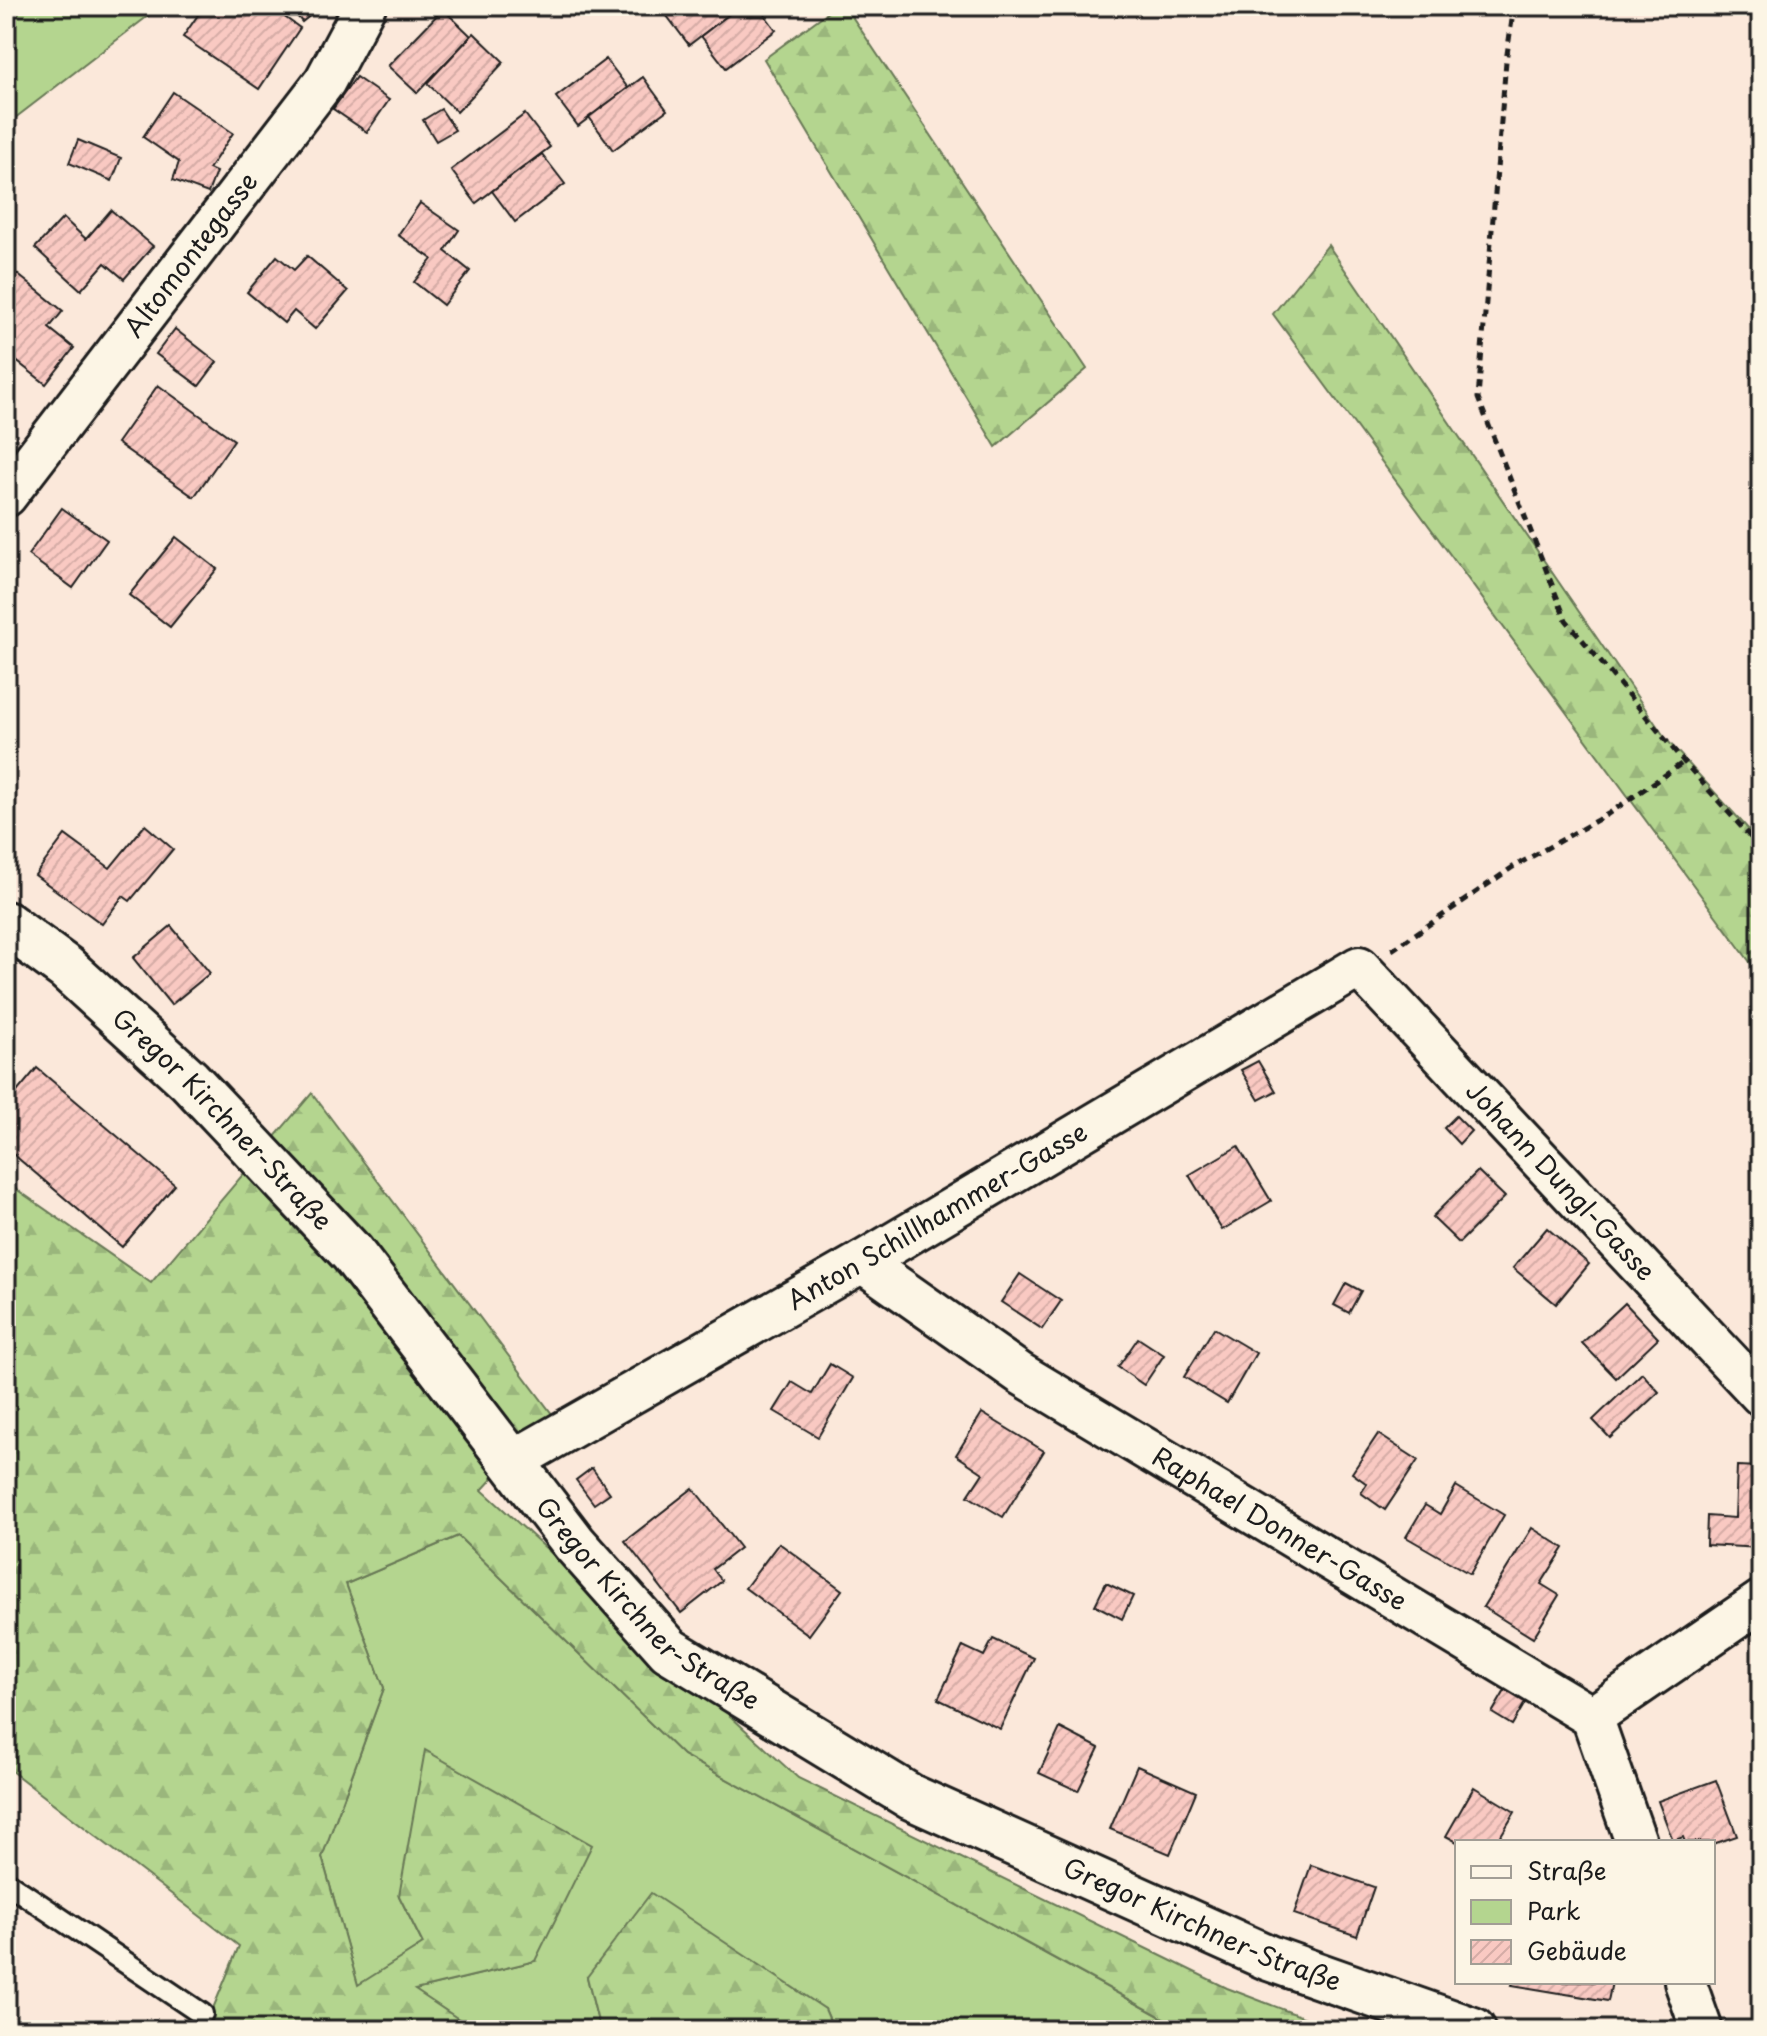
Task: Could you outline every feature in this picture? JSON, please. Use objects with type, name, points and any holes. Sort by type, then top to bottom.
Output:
[{"type":"street","name":"Altomontegasse","points":[[6,496],[325,81],[365,6]]},
{"type":"street","name":"Gregor Kirchner-Straße","points":[[6,924],[66,968],[189,1080],[342,1242],[574,1543],[669,1650],[911,1797],[1269,1958],[1473,2030]]},
{"type":"street","name":"Anton Schillhammer-Gasse","points":[[511,1462],[862,1262],[1362,970]]},
{"type":"street","name":"Johann Dungl-Gasse","points":[[1362,970],[1761,1395]]},
{"type":"street","name":"Raphael Donner-Gasse","points":[[862,1262],[1021,1374],[1592,1717]]},
{"type":"street","points":[[1635,1840],[1592,1717],[1761,1601]]},
{"type":"street","points":[[1686,1984],[1702,2030]]},
{"type":"lane","points":[[6,1882],[202,2014]]},
{"type":"path","points":[[1514,6],[1506,61],[1478,398],[1566,620],[1761,849]]},
{"type":"path","points":[[1362,970],[1513,867],[1608,814],[1684,762]]},
{"type":"green space","points":[[6,6],[161,6],[6,125]]},
{"type":"green space","points":[[836,6],[845,6],[1087,369],[996,447],[764,59]]},
{"type":"green space","points":[[1328,245],[1666,739],[1761,843],[1761,977],[1273,314]]},
{"type":"green space","points":[[312,1093],[552,1414],[482,1490],[798,1778],[1227,1988],[1337,2030],[1185,2030],[683,1755],[458,1536],[346,1584],[384,1688],[322,1857],[358,1985],[423,1944],[399,1896],[425,1750],[592,1845],[535,1961],[415,1990],[475,2030],[204,2030],[239,1946],[6,1767],[6,1182],[151,1283]]},
{"type":"green space","points":[[458,1536],[683,1755],[1185,2030],[834,2030],[825,2009],[587,1977],[600,2030],[475,2030],[414,1990],[535,1961],[399,1896],[423,1944],[358,1986],[322,1857],[384,1688],[346,1584]]},
{"type":"green space","points":[[651,1893],[825,2009],[834,2030],[600,2030],[587,1977]]},
{"type":"building","points":[[204,6],[269,6],[300,28],[259,89],[183,37]]},
{"type":"building","points":[[289,6],[322,6],[302,22]]},
{"type":"building","points":[[672,6],[740,6],[689,45],[664,12]]},
{"type":"building","points":[[740,6],[758,6],[776,30],[726,68],[701,36]]},
{"type":"building","points":[[443,9],[471,36],[417,93],[388,66]]},
{"type":"building","points":[[474,33],[504,62],[457,112],[427,83]]},
{"type":"building","points":[[606,59],[628,88],[578,126],[556,97]]},
{"type":"building","points":[[356,77],[389,100],[367,132],[333,109]]},
{"type":"building","points":[[643,77],[667,110],[613,150],[589,117]]},
{"type":"building","points":[[173,92],[233,133],[209,169],[216,172],[208,193],[173,180],[179,162],[143,137]]},
{"type":"building","points":[[441,109],[455,130],[436,141],[423,120]]},
{"type":"building","points":[[525,114],[550,147],[476,203],[451,170]]},
{"type":"building","points":[[78,140],[121,158],[112,181],[69,163]]},
{"type":"building","points":[[542,154],[565,184],[515,222],[492,191]]},
{"type":"building","points":[[420,203],[459,230],[445,251],[470,271],[443,305],[414,282],[432,259],[398,235]]},
{"type":"building","points":[[111,210],[153,246],[124,279],[105,263],[81,290],[35,248],[63,218],[86,239]]},
{"type":"building","points":[[277,256],[294,270],[307,256],[348,291],[315,329],[294,311],[284,323],[247,292]]},
{"type":"building","points":[[6,265],[63,311],[49,328],[74,348],[46,384],[6,353]]},
{"type":"building","points":[[175,329],[217,362],[199,386],[156,354]]},
{"type":"building","points":[[158,385],[234,440],[194,497],[117,443]]},
{"type":"building","points":[[62,508],[107,540],[73,588],[28,555]]},
{"type":"building","points":[[176,537],[217,569],[170,627],[129,595]]},
{"type":"building","points":[[145,825],[173,849],[130,901],[123,896],[102,924],[35,875],[65,835],[110,868]]},
{"type":"building","points":[[171,926],[210,973],[171,1005],[133,958]]},
{"type":"building","points":[[1258,1061],[1276,1091],[1259,1100],[1241,1070]]},
{"type":"building","points":[[37,1068],[175,1185],[122,1247],[6,1148],[6,1105]]},
{"type":"building","points":[[1456,1116],[1471,1131],[1459,1144],[1444,1128]]},
{"type":"building","points":[[1238,1146],[1271,1201],[1222,1230],[1189,1175]]},
{"type":"building","points":[[1478,1171],[1505,1197],[1459,1243],[1432,1217]]},
{"type":"building","points":[[1547,1228],[1589,1264],[1556,1304],[1513,1268]]},
{"type":"building","points":[[1020,1274],[1061,1301],[1042,1329],[1001,1302]]},
{"type":"building","points":[[1346,1283],[1361,1291],[1349,1313],[1334,1305]]},
{"type":"building","points":[[1625,1303],[1658,1338],[1616,1378],[1582,1343]]},
{"type":"building","points":[[1214,1328],[1256,1353],[1227,1403],[1184,1377]]},
{"type":"building","points":[[1138,1338],[1164,1355],[1144,1385],[1118,1367]]},
{"type":"building","points":[[830,1364],[853,1378],[818,1437],[774,1411],[792,1382],[812,1394]]},
{"type":"building","points":[[1642,1373],[1659,1392],[1610,1438],[1593,1420]]},
{"type":"building","points":[[982,1413],[1044,1451],[1003,1517],[968,1496],[983,1473],[956,1455]]},
{"type":"building","points":[[1378,1434],[1418,1460],[1385,1510],[1361,1493],[1367,1484],[1352,1473]]},
{"type":"building","points":[[1737,1466],[1761,1467],[1761,1548],[1706,1545],[1707,1516],[1735,1518]]},
{"type":"building","points":[[592,1468],[610,1493],[594,1504],[576,1480]]},
{"type":"building","points":[[1456,1486],[1504,1515],[1470,1574],[1406,1537],[1425,1505],[1440,1514]]},
{"type":"building","points":[[693,1488],[740,1548],[713,1569],[722,1581],[681,1613],[625,1541]]},
{"type":"building","points":[[1532,1528],[1564,1548],[1541,1584],[1559,1595],[1533,1638],[1483,1607]]},
{"type":"building","points":[[779,1543],[842,1590],[809,1635],[745,1588]]},
{"type":"building","points":[[1106,1583],[1133,1596],[1122,1619],[1095,1605]]},
{"type":"building","points":[[993,1639],[1034,1658],[1000,1729],[938,1699],[963,1646],[984,1656]]},
{"type":"building","points":[[1509,1684],[1529,1696],[1512,1725],[1492,1713]]},
{"type":"building","points":[[1060,1728],[1099,1748],[1078,1791],[1039,1773]]},
{"type":"building","points":[[1137,1766],[1196,1792],[1170,1854],[1110,1829]]},
{"type":"building","points":[[1716,1780],[1737,1836],[1715,1843],[1715,1840],[1684,1840],[1683,1837],[1673,1840],[1658,1801]]},
{"type":"building","points":[[1474,1787],[1515,1812],[1498,1840],[1455,1841],[1446,1836]]},
{"type":"building","points":[[1311,1865],[1374,1887],[1357,1936],[1294,1914]]},
{"type":"building","points":[[1512,1984],[1612,1984],[1608,2001]]}]
